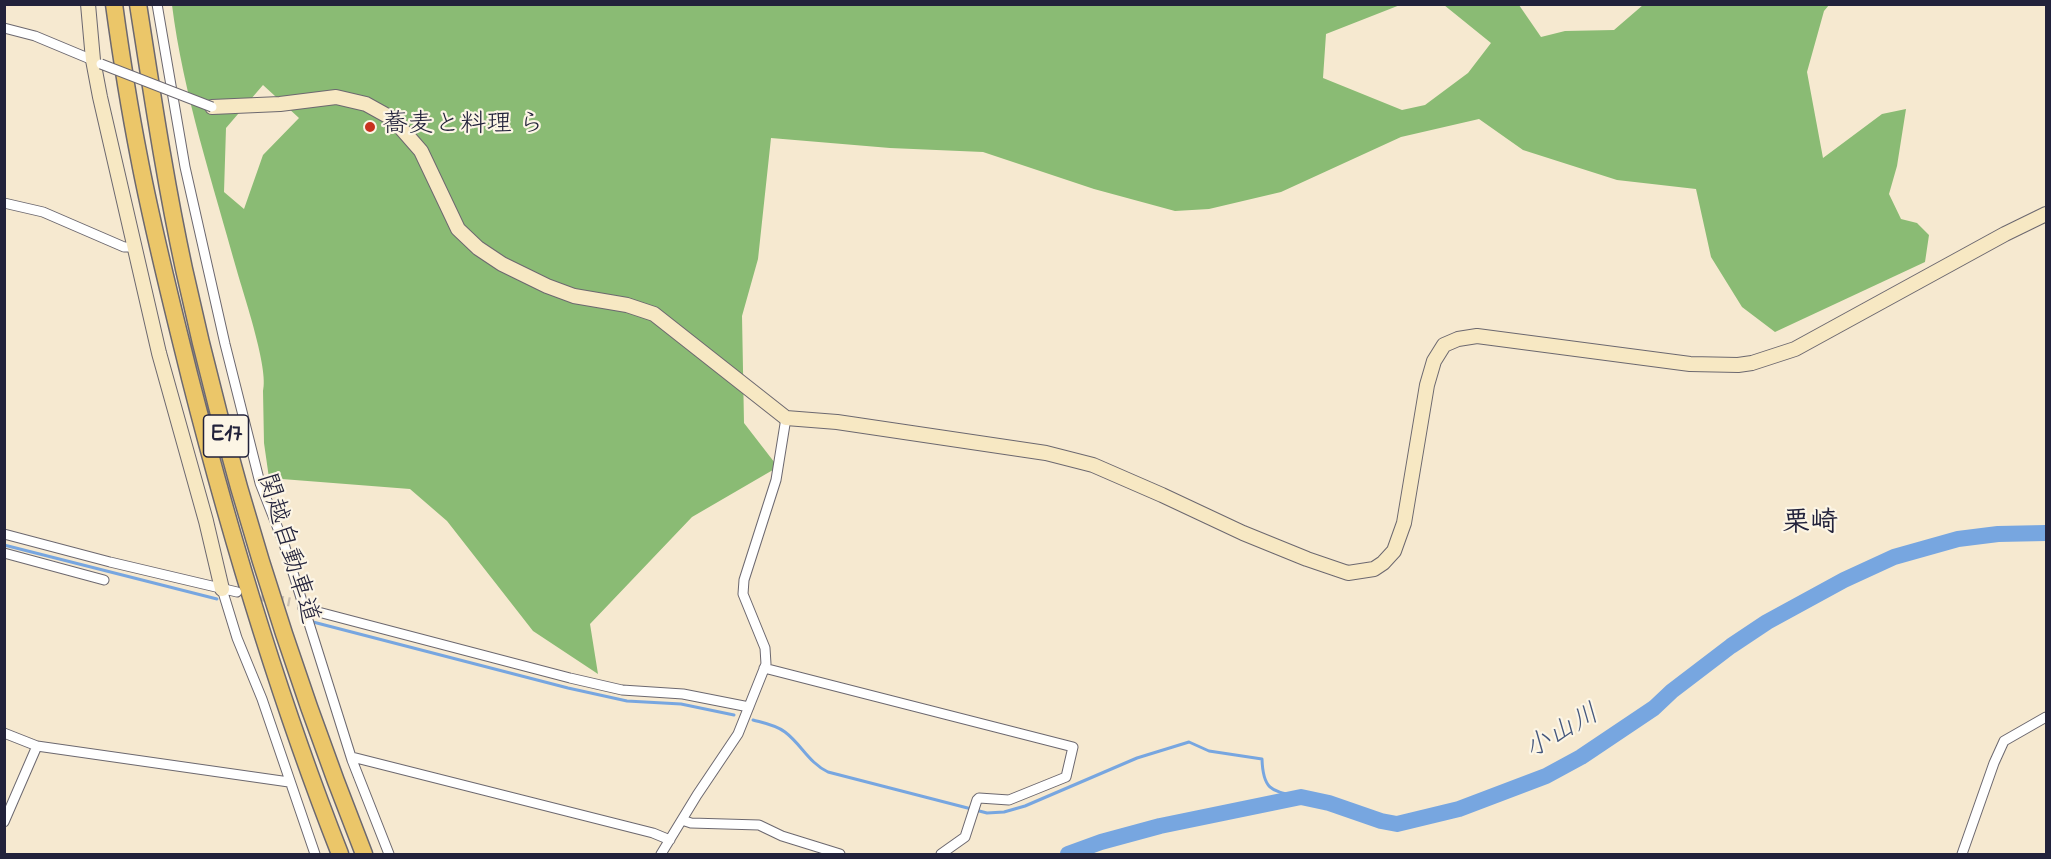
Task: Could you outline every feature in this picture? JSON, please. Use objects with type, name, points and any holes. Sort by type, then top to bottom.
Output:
[{"type":"highway","name":"関越自動車道","points":[[114,4],[139,158],[169,293],[202,425],[232,535],[261,627],[317,795],[340,855]]},
{"type":"highway","name":"関越自動車道","points":[[138,4],[182,257],[240,490],[305,698],[364,855]]},
{"type":"street","points":[[88,4],[97,62],[159,353],[237,638],[262,699],[315,855]]},
{"type":"street","points":[[157,4],[185,167],[225,344],[260,483],[284,544],[351,757],[389,855]]},
{"type":"street","points":[[4,28],[35,36],[212,107],[280,104],[336,97],[366,104],[393,119],[421,151],[458,229],[478,248],[502,264],[547,286],[574,296],[627,305],[654,314],[786,418],[837,422],[1046,453],[1093,465],[1253,538],[1348,573],[1374,568],[1383,563],[1398,543],[1404,523],[1427,385],[1434,361],[1444,345],[1458,339],[1477,336],[1690,364],[1718,366],[1752,363],[1795,348],[2046,214]]},
{"type":"street","points":[[4,203],[43,212],[124,247],[135,248]]},
{"type":"street","points":[[661,855],[738,734],[764,668],[765,648],[743,594],[744,580],[776,480],[786,418]]},
{"type":"street","points":[[4,534],[237,592]]},
{"type":"street","points":[[4,553],[104,580]]},
{"type":"street","points":[[290,602],[622,690],[684,694],[749,707]]},
{"type":"street","points":[[764,668],[1073,747],[1066,777],[1009,800],[979,798],[965,837],[941,855]]},
{"type":"street","points":[[1962,855],[2004,741],[2046,717]]},
{"type":"street","points":[[4,734],[37,746],[289,782]]},
{"type":"street","points":[[4,822],[37,746]]},
{"type":"street","points":[[351,757],[653,833],[669,840]]},
{"type":"street","points":[[682,820],[691,823],[759,825],[782,836],[840,855]]},
{"type":"green space","points":[[172,5],[1400,5],[1326,34],[1323,78],[1402,110],[1425,105],[1468,73],[1491,43],[1444,5],[1519,5],[1541,37],[1565,31],[1614,30],[1643,5],[1829,5],[1824,11],[1807,72],[1823,158],[1882,114],[1906,109],[1897,166],[1889,194],[1901,219],[1917,223],[1929,235],[1925,262],[1775,332],[1742,307],[1711,257],[1696,189],[1617,180],[1523,150],[1479,119],[1401,137],[1281,192],[1209,209],[1175,211],[1094,189],[983,152],[890,148],[771,138],[758,259],[742,316],[744,423],[778,467],[692,517],[590,624],[598,674],[533,631],[447,521],[410,489],[269,478],[264,443],[264,381],[259,350],[200,138],[177,38]],"holes":[[[263,85],[299,118],[263,155],[244,209],[224,192],[226,128]]]},
{"type":"waterway","name":"小山川","points":[[1068,854],[1101,842],[1160,826],[1301,797],[1329,803],[1381,821],[1397,824],[1459,809],[1546,776],[1581,757],[1654,708],[1672,691],[1731,646],[1767,622],[1844,580],[1894,557],[1958,539],[1998,534],[2046,533]]},
{"type":"waterway","points":[[4,545],[217,599]]},
{"type":"waterway","points":[[313,622],[568,688],[627,701],[681,704],[734,715]]},
{"type":"waterway","points":[[753,720],[785,732],[816,764],[828,772],[987,813],[1004,812],[1025,806],[1137,758],[1189,742],[1209,751],[1262,759],[1265,778],[1271,788],[1301,797]]},
{"type":"tunnel","points":[[248,594],[290,602]]},
{"type":"place","name":"蕎麦と料理 ら","points":[[370,127]]},
{"type":"district","name":"栗崎","points":[[1810,525]]}]
